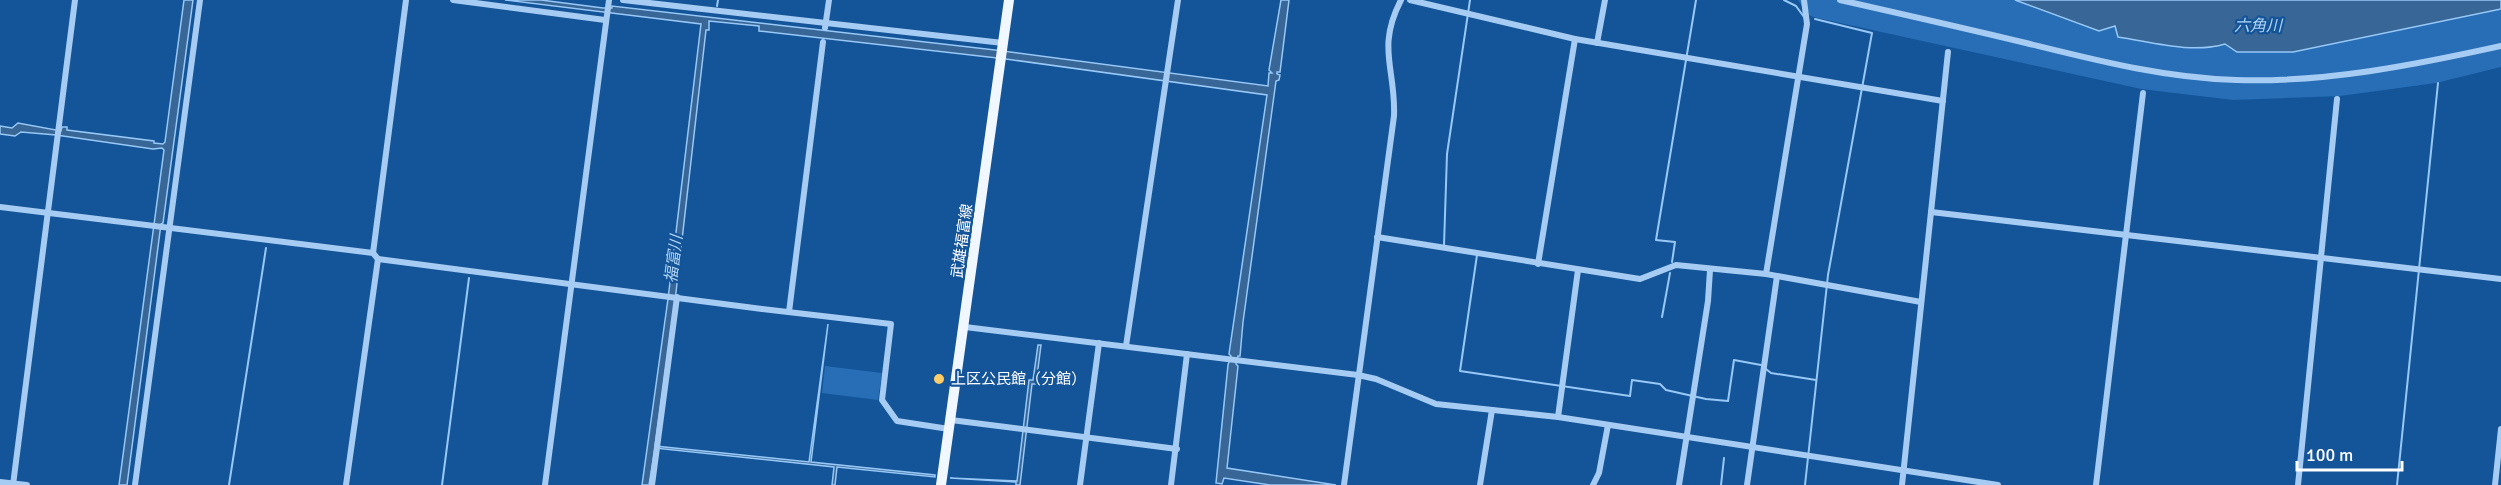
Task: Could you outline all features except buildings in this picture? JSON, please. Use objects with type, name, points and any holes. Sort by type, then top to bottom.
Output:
[{"type":"main road","name":"武雄福富線","points":[[941,485],[965,327],[1009,0]]},
{"type":"street","points":[[13,484],[75,0]]},
{"type":"street","points":[[135,485],[200,0]]},
{"type":"street","points":[[346,485],[406,0]]},
{"type":"street","points":[[453,0],[606,17]]},
{"type":"street","points":[[623,0],[1003,46]]},
{"type":"street","points":[[826,26],[829,0]]},
{"type":"street","points":[[1126,346],[1178,0]]},
{"type":"street","points":[[1344,484],[1394,116],[1388,63],[1388,36],[1391,19],[1401,0]]},
{"type":"street","points":[[1410,0],[1575,39],[1943,101]]},
{"type":"street","points":[[1598,43],[1605,0]]},
{"type":"street","points":[[1766,274],[1807,24],[1804,0]]},
{"type":"street","points":[[1840,0],[2119,65],[2208,78],[2272,80],[2343,74],[2407,65],[2501,46]]},
{"type":"street","points":[[545,485],[609,3]]},
{"type":"street","points":[[1538,264],[1575,39]]},
{"type":"street","points":[[789,312],[823,42]]},
{"type":"street","points":[[1902,485],[1948,52]]},
{"type":"street","points":[[2096,485],[2143,93]]},
{"type":"street","points":[[2298,485],[2337,99]]},
{"type":"street","points":[[0,207],[663,296],[891,324],[882,400],[897,421],[1020,428],[1177,449]]},
{"type":"street","points":[[1931,212],[2501,279]]},
{"type":"street","points":[[1377,237],[1640,279],[1676,265],[1766,274],[1921,302]]},
{"type":"street","points":[[1558,417],[1578,270]]},
{"type":"street","points":[[1679,485],[1708,301],[1710,270]]},
{"type":"street","points":[[1747,485],[1777,276]]},
{"type":"street","points":[[652,485],[677,297]]},
{"type":"street","points":[[965,327],[1358,375],[1376,379],[1436,404],[1558,417],[1998,485]]},
{"type":"street","points":[[1080,485],[1099,343]]},
{"type":"street","points":[[1172,485],[1187,354]]},
{"type":"street","points":[[1480,485],[1492,410]]},
{"type":"street","points":[[1593,485],[1599,473],[1608,425]]},
{"type":"street","points":[[2495,485],[2501,429]]},
{"type":"street","points":[[0,482],[27,485]]},
{"type":"shaded area","points":[[1798,0],[2015,0],[2099,31],[2115,26],[2213,48],[2225,44],[2237,52],[2293,52],[2501,9],[2501,67],[2436,83],[2340,96],[2233,100],[2141,89],[1813,17],[1807,14]]},
{"type":"shaded area","points":[[825,366],[882,373],[878,400],[822,393]]},
{"type":"water","points":[[184,0],[193,0],[127,485],[119,485],[164,150],[56,135],[21,132],[15,136],[0,134],[0,126],[12,128],[18,123],[61,131],[62,127],[67,127],[67,130],[163,144]]},
{"type":"water","name":"福富川","points":[[505,0],[541,0],[603,8],[612,8],[612,6],[995,50],[1268,86],[1269,73],[1272,73],[1269,70],[1281,0],[1289,0],[1280,72],[1277,72],[1280,75],[1279,80],[1276,81],[1240,356],[1236,364],[1238,366],[1227,468],[1336,485],[1270,485],[1224,478],[1222,484],[1216,483],[1228,365],[1231,356],[1229,354],[1267,95],[1006,59],[759,31],[759,26],[709,21],[709,30],[706,30],[675,301],[655,446],[809,462],[828,324],[811,462],[935,475],[935,477],[837,467],[835,485],[832,485],[834,467],[655,448],[649,485],[642,485],[668,299],[701,24]]},
{"type":"water","name":"六角川","points":[[2015,0],[2501,0],[2501,9],[2293,52],[2237,52],[2225,44],[2199,48],[2118,37],[2115,26],[2099,31]]},
{"type":"water","points":[[1038,345],[1041,345],[1036,384],[1032,384],[1020,485],[1016,485],[1016,482],[950,478],[1017,481],[1029,380],[1033,380]]},
{"type":"waterway","points":[[717,6],[718,0]]},
{"type":"waterway","points":[[1444,245],[1447,154],[1470,0]]},
{"type":"waterway","points":[[1672,262],[1675,242],[1656,240],[1696,0]]},
{"type":"waterway","points":[[1784,0],[1796,6],[1804,17]]},
{"type":"waterway","points":[[1805,485],[1828,275],[1872,33],[1815,19]]},
{"type":"waterway","points":[[2397,485],[2438,83]]},
{"type":"waterway","points":[[229,485],[266,248]]},
{"type":"waterway","points":[[1477,255],[1460,371],[1630,396],[1632,380],[1660,384],[1666,390],[1706,399],[1728,401],[1734,360],[1761,365],[1771,373],[1816,380]]},
{"type":"waterway","points":[[1662,317],[1670,273]]},
{"type":"waterway","points":[[442,485],[469,278]]},
{"type":"waterway","points":[[1721,485],[1724,458]]},
{"type":"place","name":"上区公民館（分館）","points":[[939,379]]}]
